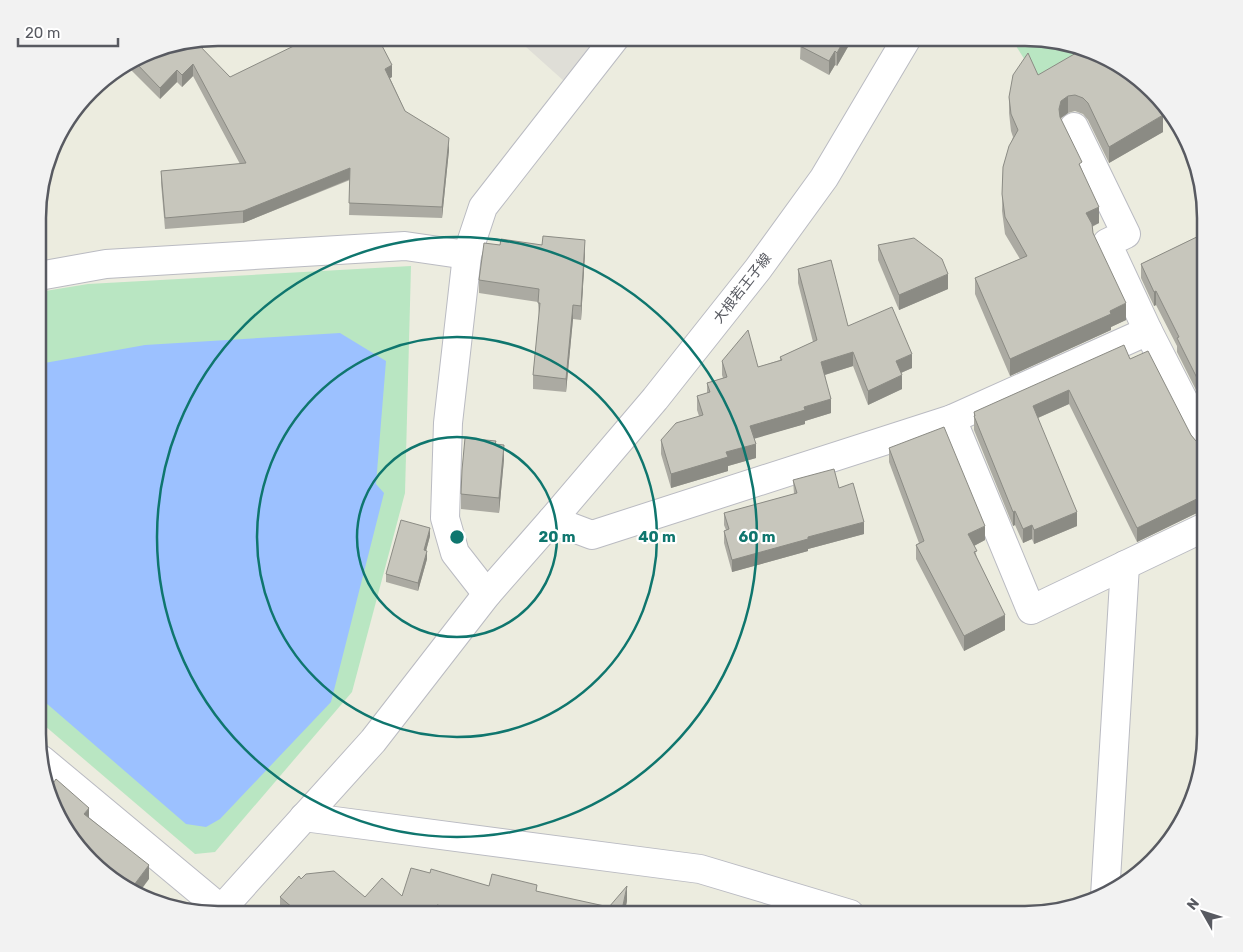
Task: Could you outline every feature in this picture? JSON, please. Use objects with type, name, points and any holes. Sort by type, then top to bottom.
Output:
[{"type":"street","points":[[488,594],[455,553],[445,518],[448,423],[467,255],[483,207],[608,46]]},
{"type":"street","name":"大根若王子線","points":[[227,905],[372,741],[488,594],[655,398],[758,269],[824,178],[902,47]]},
{"type":"street","points":[[1074,126],[1126,234],[1107,243],[1148,331],[1197,426]]},
{"type":"street","points":[[46,275],[106,264],[405,246],[467,255]]},
{"type":"street","points":[[552,520],[592,535],[952,419],[1148,331]]},
{"type":"street","points":[[952,419],[1031,610],[1196,530]]},
{"type":"street","points":[[1106,886],[1126,565]]},
{"type":"street","points":[[50,767],[213,905]]},
{"type":"street","points":[[304,817],[700,869],[823,906]]},
{"type":"shaded area","points":[[525,46],[591,46],[564,81]]},
{"type":"green space","points":[[1017,47],[1058,50],[1090,59],[1042,87]]},
{"type":"green space","points":[[411,266],[405,493],[352,692],[215,852],[195,854],[47,728],[46,291],[88,284]]},
{"type":"water","points":[[340,333],[386,361],[376,484],[384,493],[331,702],[220,819],[206,827],[186,824],[47,704],[46,363],[145,345]]},
{"type":"building","points":[[294,46],[382,46],[392,65],[385,69],[405,111],[449,138],[442,207],[349,203],[350,168],[243,211],[165,218],[161,171],[246,163],[193,64],[182,75],[177,70],[160,88],[139,66],[163,55],[201,48],[230,77]]},
{"type":"building","points":[[801,47],[840,47],[837,53],[835,51],[829,61]]},
{"type":"building","points":[[1028,53],[1038,75],[1075,54],[1091,59],[1111,69],[1138,89],[1162,116],[1109,147],[1088,103],[1083,98],[1075,95],[1068,96],[1061,101],[1060,117],[1082,162],[1079,164],[1099,207],[1086,213],[1092,224],[1093,233],[1126,303],[1110,311],[1111,314],[1010,359],[975,278],[1027,256],[1005,217],[1002,194],[1003,167],[1009,146],[1018,130],[1011,114],[1009,97],[1013,75]]},
{"type":"building","points":[[543,236],[585,240],[581,306],[573,305],[566,379],[533,375],[540,303],[538,303],[539,289],[479,280],[484,243],[500,245],[501,239],[542,245]]},
{"type":"building","points":[[1197,237],[1197,377],[1177,338],[1179,337],[1141,264]]},
{"type":"building","points":[[914,238],[942,259],[948,274],[899,295],[878,245]]},
{"type":"building","points":[[831,260],[848,326],[892,307],[912,354],[896,361],[902,375],[868,391],[853,352],[821,362],[831,399],[804,407],[805,410],[750,426],[756,444],[726,452],[728,457],[671,474],[661,440],[676,423],[703,415],[697,396],[710,392],[707,383],[727,377],[722,361],[748,330],[758,367],[782,360],[780,357],[817,340],[798,269]]},
{"type":"building","points":[[1124,345],[1130,359],[1148,351],[1191,435],[1197,441],[1196,499],[1137,528],[1069,390],[1033,406],[1077,512],[1034,530],[1032,525],[1023,529],[1015,511],[1013,512],[974,412]]},
{"type":"building","points":[[944,427],[985,526],[968,534],[977,551],[974,552],[1005,615],[964,636],[916,545],[924,541],[889,448]]},
{"type":"building","points":[[465,438],[496,441],[495,444],[504,445],[499,498],[461,494]]},
{"type":"building","points":[[834,469],[839,488],[853,483],[864,522],[732,560],[724,531],[729,529],[724,513],[797,493],[793,480]]},
{"type":"building","points":[[401,520],[430,528],[424,550],[427,551],[418,583],[386,574]]},
{"type":"building","points":[[56,779],[89,808],[84,814],[149,865],[135,884],[105,863],[82,838],[69,820],[59,800],[54,783]]},
{"type":"building","points":[[411,868],[430,873],[431,869],[489,886],[492,874],[537,885],[536,891],[602,905],[290,905],[280,897],[299,876],[301,879],[306,874],[334,871],[365,897],[382,878],[402,896]]},
{"type":"building","points":[[627,886],[623,906],[610,905]]}]
